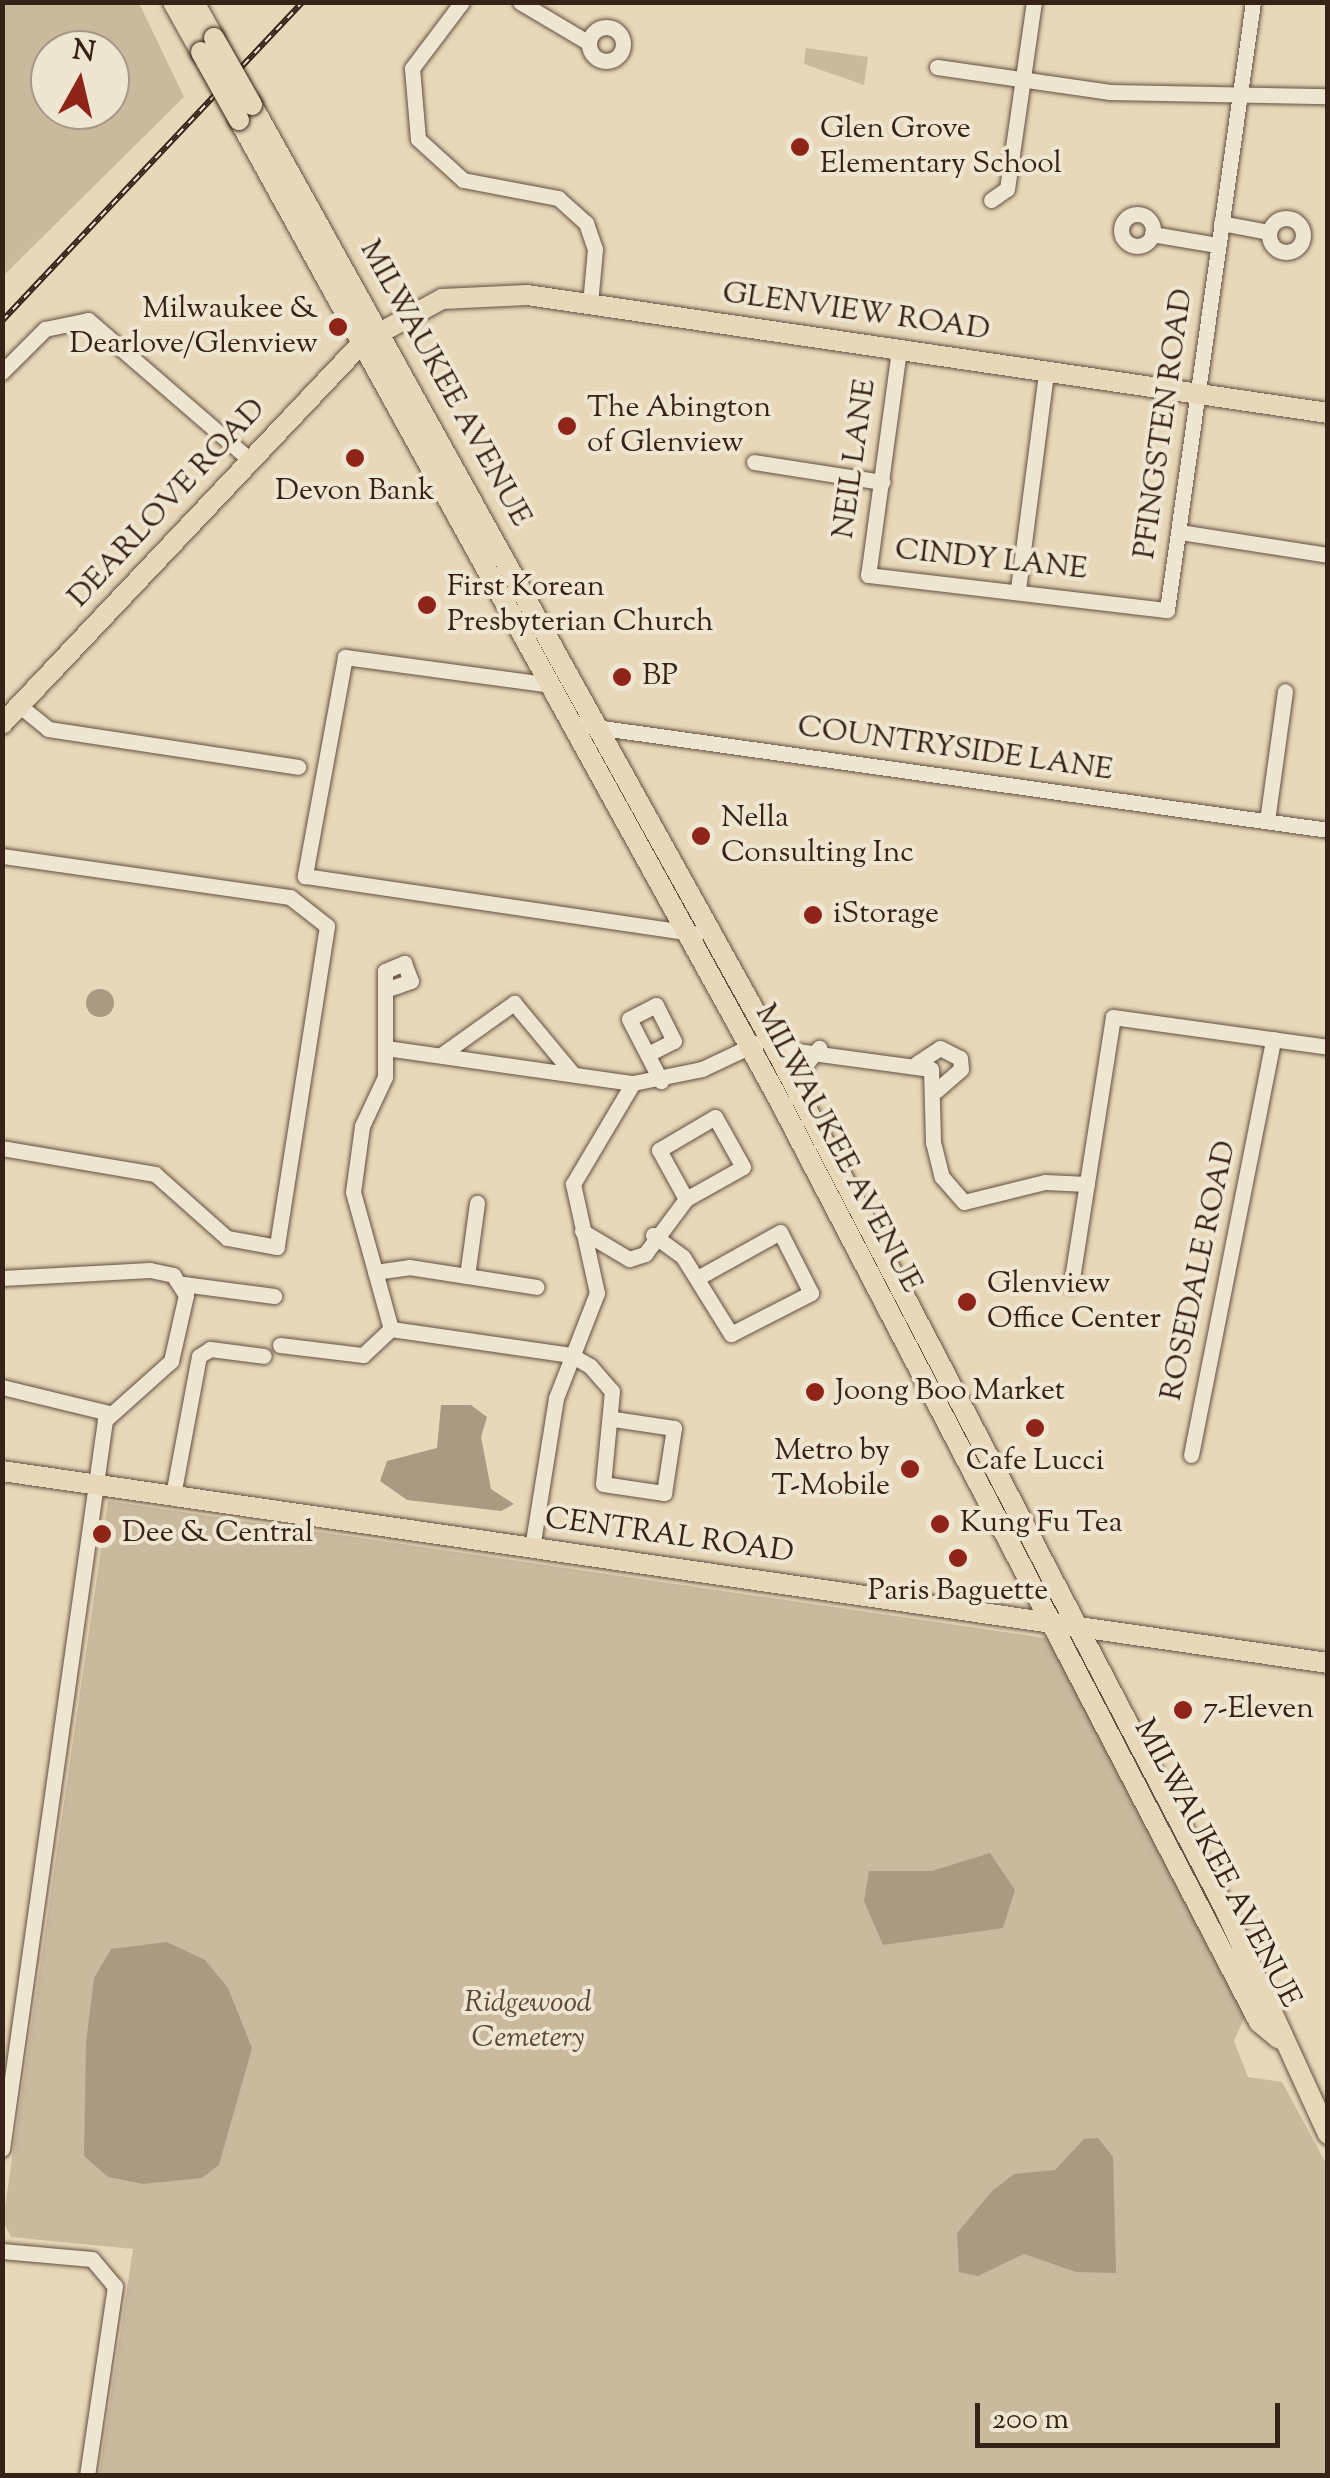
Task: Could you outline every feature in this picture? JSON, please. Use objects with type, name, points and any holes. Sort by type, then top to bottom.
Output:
[{"type":"main road","name":"MILWAUKEE AVENUE","points":[[173,2],[208,45],[381,328],[772,1042],[1080,1627],[1275,2009],[1279,2039]]},
{"type":"main road","name":"MILWAUKEE AVENUE","points":[[194,2],[208,45]]},
{"type":"main road","name":"MILWAUKEE AVENUE","points":[[246,112],[363,342],[574,724],[927,1380],[1259,2022],[1279,2039]]},
{"type":"main road","name":"GLENVIEW ROAD","points":[[381,328],[478,293],[590,304],[1328,413]]},
{"type":"main road","name":"DEARLOVE ROAD","points":[[10,711],[363,342],[381,328]]},
{"type":"main road","points":[[927,1380],[946,1386],[989,1455]]},
{"type":"main road","name":"CENTRAL ROAD","points":[[2,1471],[1328,1663]]},
{"type":"main road","points":[[1279,2039],[1328,2134]]},
{"type":"street","points":[[462,2],[412,68],[418,139],[463,180],[558,198],[586,223],[595,250],[590,304]]},
{"type":"street","points":[[520,2],[590,43]]},
{"type":"street","points":[[991,200],[1008,189],[1028,82],[1034,2]]},
{"type":"street","name":"PFINGSTEN ROAD","points":[[1167,610],[1254,2]]},
{"type":"street","points":[[937,67],[1028,82],[1239,98],[1328,96]]},
{"type":"street","points":[[1221,223],[1270,232]]},
{"type":"street","points":[[1152,234],[1217,244]]},
{"type":"street","points":[[2,372],[45,328],[88,320],[250,460]]},
{"type":"street","name":"NEIL LANE","points":[[868,575],[899,350]]},
{"type":"street","points":[[1018,589],[1046,372]]},
{"type":"street","points":[[754,462],[882,482]]},
{"type":"street","points":[[1180,532],[1328,555]]},
{"type":"street","name":"CINDY LANE","points":[[868,575],[1018,589],[1167,610]]},
{"type":"street","points":[[552,686],[345,658],[305,876],[690,938],[709,927]]},
{"type":"street","points":[[1266,821],[1285,691]]},
{"type":"street","points":[[10,711],[48,729],[298,767]]},
{"type":"street","name":"COUNTRYSIDE LANE","points":[[574,724],[1328,830]]},
{"type":"street","points":[[2,856],[290,897],[327,926],[278,1247],[227,1238],[155,1174],[2,1148]]},
{"type":"street","points":[[390,1329],[354,1192],[386,1048],[391,988]]},
{"type":"street","points":[[441,1055],[514,1003],[573,1074]]},
{"type":"street","points":[[1072,1285],[1113,1016],[1328,1047]]},
{"type":"street","name":"ROSEDALE ROAD","points":[[1192,1455],[1273,1039]]},
{"type":"street","points":[[386,1048],[632,1083],[661,1081],[772,1042],[917,1063],[930,1069],[937,1090],[932,1142],[952,1196],[977,1201],[1045,1182],[1087,1184]]},
{"type":"street","points":[[792,1081],[819,1048]]},
{"type":"street","points":[[917,1063],[940,1048],[960,1058],[961,1070],[937,1090]]},
{"type":"street","points":[[648,1054],[661,1081]]},
{"type":"street","points":[[532,1548],[571,1356],[597,1293],[573,1203],[581,1158],[632,1083]]},
{"type":"street","points":[[582,1231],[630,1259],[645,1254],[653,1235],[686,1199],[743,1167],[715,1117],[660,1150],[686,1199]]},
{"type":"street","points":[[466,1276],[477,1203]]},
{"type":"street","points":[[653,1235],[699,1277],[731,1334],[811,1293],[780,1232],[699,1277]]},
{"type":"street","points":[[2,1278],[150,1270],[184,1286],[274,1296]]},
{"type":"street","points":[[375,1272],[466,1276],[536,1286]]},
{"type":"street","points":[[2,2149],[110,1414],[171,1361],[184,1286]]},
{"type":"street","points":[[390,1329],[571,1356],[612,1390],[614,1419],[603,1484],[664,1494],[674,1428],[614,1419]]},
{"type":"street","points":[[280,1345],[363,1356],[390,1329]]},
{"type":"street","points":[[173,1496],[199,1356],[210,1349],[264,1356]]},
{"type":"street","points":[[2,1387],[110,1414]]},
{"type":"street","points":[[2,2251],[108,2268],[115,2286],[87,2476]]},
{"type":"green space","points":[[3,2],[139,3],[184,97],[3,276]]},
{"type":"green space","points":[[806,48],[868,57],[864,85],[804,64]]},
{"type":"green space","name":"Ridgewood Cemetery","points":[[108,1501],[1052,1639],[1246,2014],[1234,2041],[1248,2077],[1282,2082],[1327,2165],[1327,2475],[99,2475],[133,2249],[11,2237],[3,2221]]},
{"type":"shaded area","points":[[100,989],[110,993],[114,1003],[110,1013],[100,1017],[90,1013],[86,1003],[90,993]]},
{"type":"shaded area","points":[[441,1405],[471,1405],[487,1417],[481,1437],[491,1489],[514,1504],[501,1511],[407,1500],[380,1481],[387,1461],[437,1448]]},
{"type":"shaded area","points":[[990,1853],[1015,1890],[1003,1928],[883,1945],[864,1901],[869,1871],[932,1871]]},
{"type":"shaded area","points":[[167,1942],[205,1960],[228,1988],[252,2048],[219,2165],[202,2178],[143,2184],[108,2177],[84,2156],[86,2043],[94,1978],[111,1949]]},
{"type":"shaded area","points":[[1098,2138],[1113,2157],[1116,2273],[1076,2272],[1024,2254],[978,2276],[959,2272],[957,2233],[992,2191],[1014,2174],[1055,2170],[1084,2139]]},
{"type":"railway","points":[[2,321],[303,2]]},
{"type":"place","name":"Glen Grove Elementary School","points":[[800,147]]},
{"type":"place","name":"Milwaukee & Dearlove/Glenview","points":[[338,327]]},
{"type":"place","name":"The Abington of Glenview","points":[[567,426]]},
{"type":"place","name":"Devon Bank","points":[[355,458]]},
{"type":"place","name":"First Korean Presbyterian Church","points":[[427,605]]},
{"type":"place","name":"BP","points":[[622,677]]},
{"type":"place","name":"Nella Consulting Inc","points":[[701,836]]},
{"type":"place","name":"iStorage","points":[[813,915]]},
{"type":"place","name":"Glenview Office Center","points":[[967,1302]]},
{"type":"place","name":"Joong Boo Market","points":[[815,1392]]},
{"type":"place","name":"Cafe Lucci","points":[[1035,1428]]},
{"type":"place","name":"Metro by T-Mobile","points":[[910,1469]]},
{"type":"place","name":"Kung Fu Tea","points":[[940,1524]]},
{"type":"place","name":"Dee & Central","points":[[102,1534]]},
{"type":"place","name":"Paris Baguette","points":[[958,1558]]},
{"type":"place","name":"7-Eleven","points":[[1183,1710]]}]
